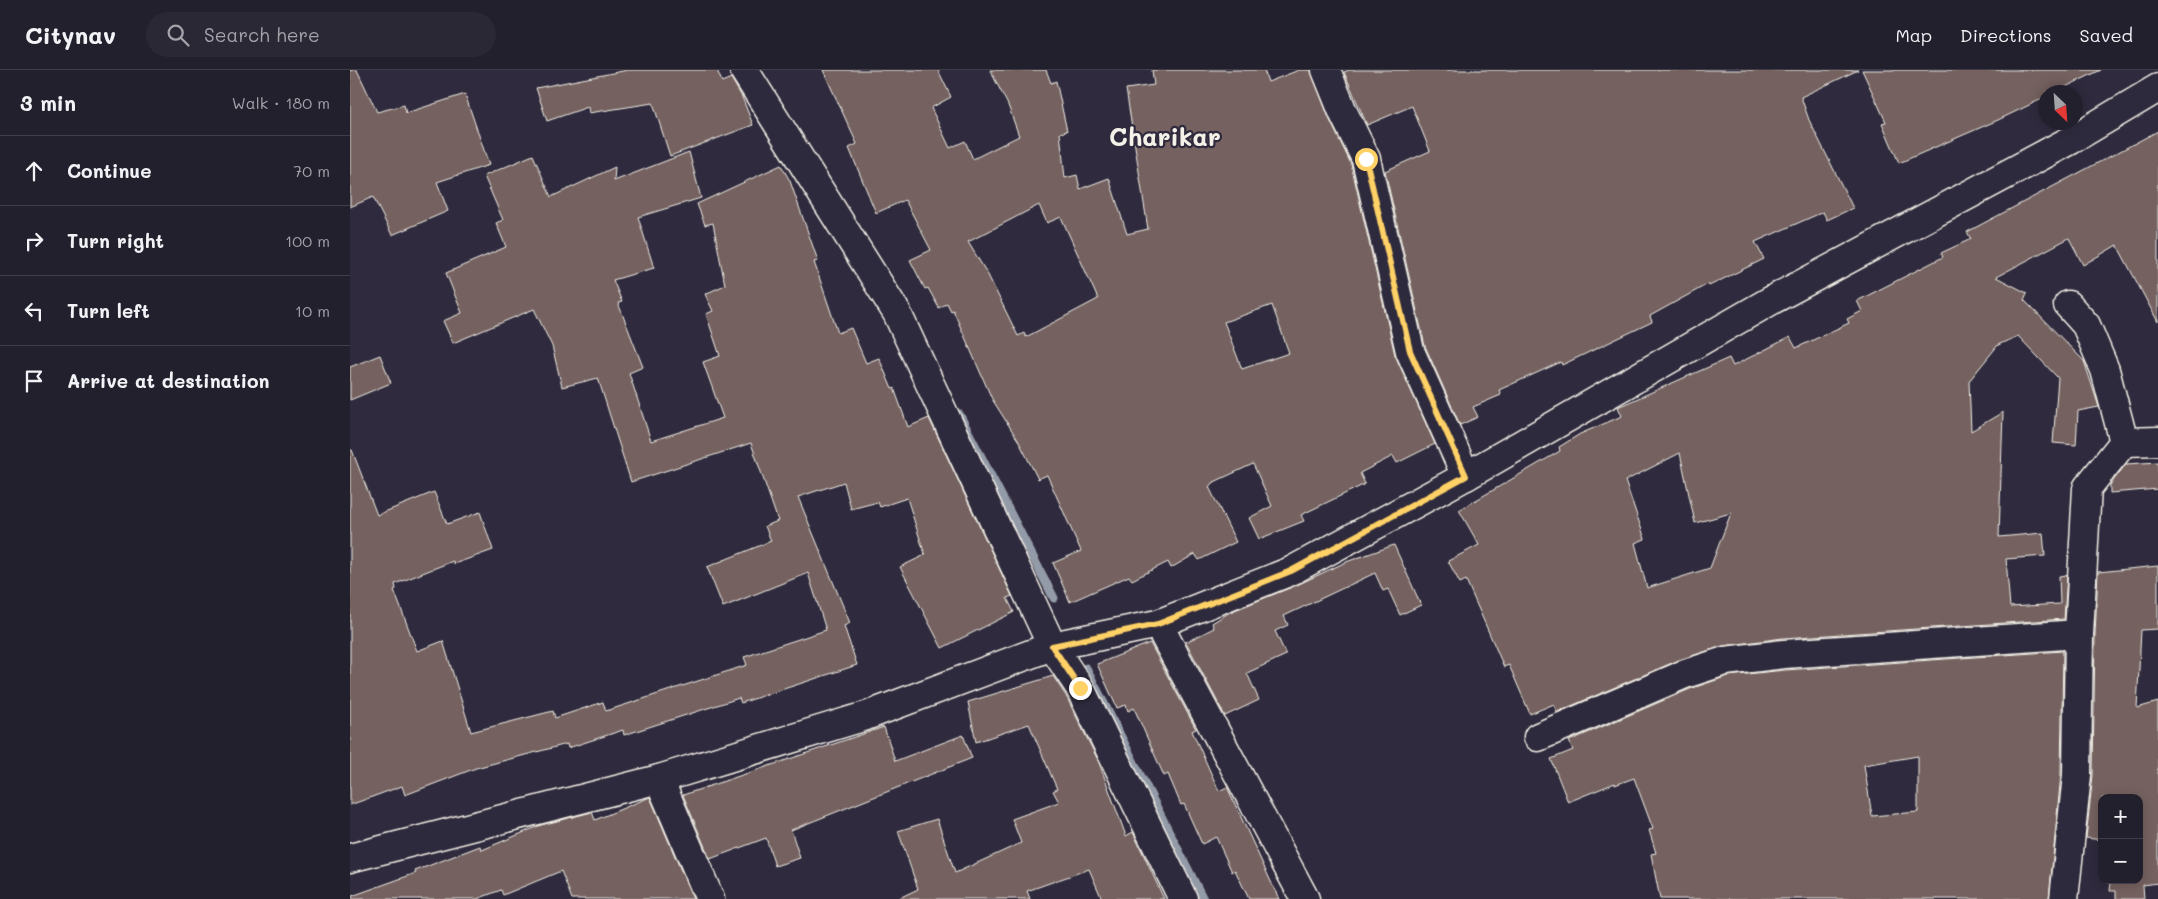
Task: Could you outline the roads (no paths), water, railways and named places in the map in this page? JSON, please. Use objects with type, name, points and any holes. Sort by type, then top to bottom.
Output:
[{"type":"street","points":[[744,70],[896,313],[1052,646],[1080,688],[1183,899]]},
{"type":"street","points":[[1326,70],[1343,112],[1366,159],[1410,351],[1466,476]]},
{"type":"street","points":[[350,858],[659,779],[866,716],[1052,646],[1158,624],[1291,571],[1466,476],[1772,300],[2071,140],[2158,88]]},
{"type":"street","points":[[2068,305],[2086,325],[2105,370],[2124,442]]},
{"type":"street","points":[[2064,899],[2077,775],[2078,634],[2087,488],[2124,442],[2158,441]]},
{"type":"street","points":[[1158,624],[1305,899]]},
{"type":"street","points":[[1538,737],[1685,674],[1725,661],[1794,654],[2078,634]]},
{"type":"street","points":[[659,779],[710,899]]},
{"type":"waterway","points":[[959,414],[1054,598]]},
{"type":"waterway","points":[[1086,668],[1203,899]]},
{"type":"district","name":"Charikar","points":[[1165,137]]}]
